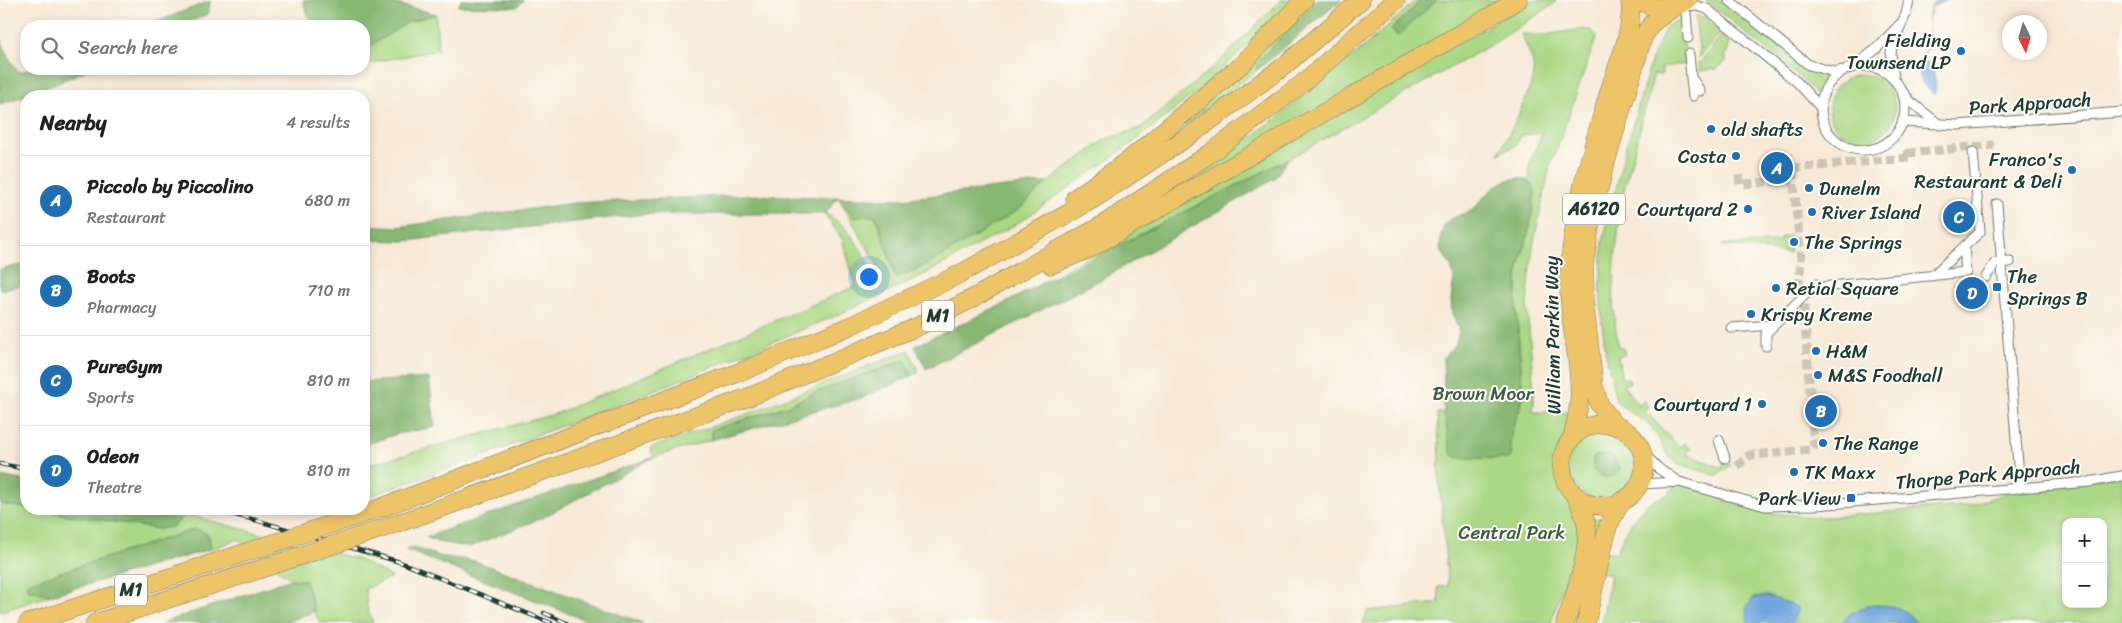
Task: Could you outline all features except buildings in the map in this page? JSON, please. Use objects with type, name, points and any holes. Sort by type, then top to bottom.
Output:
[{"type":"highway","name":"M1","points":[[960,274],[1129,160],[1241,65],[1304,0]]},
{"type":"highway","name":"M1","points":[[370,511],[740,372],[852,325],[960,274],[1092,200],[1192,134],[1284,66],[1361,0]]},
{"type":"highway","name":"M1","points":[[95,623],[416,516],[749,397],[902,333],[974,297],[1104,224],[1210,153],[1303,83],[1396,0]]},
{"type":"highway","name":"M1","points":[[974,297],[1091,248],[1518,0]]},
{"type":"highway","name":"William Parkin Way","points":[[1573,436],[1579,401],[1578,375],[1569,315],[1569,278],[1572,243],[1581,194],[1593,146],[1630,22],[1630,0]]},
{"type":"highway","points":[[1640,0],[1653,8],[1682,6]]},
{"type":"highway","name":"William Parkin Way","points":[[1615,425],[1599,404],[1594,386],[1585,309],[1584,264],[1591,222],[1603,172],[1640,46],[1652,23],[1682,6]]},
{"type":"highway","points":[[1564,623],[1574,595],[1586,544],[1586,524],[1577,497],[1564,478],[1563,456],[1573,436],[1593,425],[1604,423],[1626,430],[1636,439],[1643,453],[1644,469],[1640,484],[1630,496],[1621,502],[1610,505],[1598,505],[1577,497]]},
{"type":"highway","points":[[1586,623],[1608,526],[1621,502]]},
{"type":"highway","name":"M1","points":[[28,623],[359,515]]},
{"type":"street","points":[[1729,0],[1809,66],[1834,72],[1850,68],[1871,67],[1887,74],[1911,102],[1940,125]]},
{"type":"street","points":[[1894,80],[1891,53],[1904,20],[1909,0]]},
{"type":"street","points":[[1688,38],[1682,6],[1688,4],[1707,9],[1797,82],[1821,108]]},
{"type":"street","points":[[1900,89],[1904,100],[1902,122],[1892,137],[1880,146],[1870,149],[1852,148],[1841,144],[1832,137],[1824,125],[1821,108],[1822,96],[1827,85],[1835,76],[1875,50],[1904,20]]},
{"type":"street","points":[[1689,54],[1691,77],[1696,94]]},
{"type":"street","name":"Park Approach","points":[[1902,122],[1940,125],[2122,112]]},
{"type":"street","points":[[1932,276],[1980,232],[1973,152]]},
{"type":"street","points":[[1997,204],[2006,262],[2020,488]]},
{"type":"street","points":[[1766,346],[1766,333],[1815,285],[1966,272],[1964,246]]},
{"type":"street","points":[[1986,277],[1995,263],[2006,262]]},
{"type":"street","points":[[1731,328],[1774,325]]},
{"type":"street","points":[[1719,440],[1725,458]]},
{"type":"street","name":"Thorpe Park Approach","points":[[1643,453],[1660,469],[1679,482]]},
{"type":"street","name":"Thorpe Park Approach","points":[[1640,484],[1679,482],[1765,506],[1825,504],[2020,488],[2090,482],[2122,476]]},
{"type":"green space","points":[[303,0],[381,0],[436,14],[408,22],[370,46],[370,20],[309,20]]},
{"type":"green space","points":[[461,0],[524,0],[517,7],[458,6]]},
{"type":"green space","points":[[1281,0],[1291,0],[1263,30],[1204,86],[1134,142],[1018,223],[925,274],[840,314],[688,377],[473,460],[370,496],[370,464],[558,413],[856,286],[842,239],[824,213],[847,230],[871,269],[878,266],[838,197],[876,216],[896,278],[1018,210],[1048,182],[1104,140],[1140,128],[1216,65]]},
{"type":"green space","points":[[1309,0],[1318,0],[1256,63],[1257,70],[1187,123],[1144,152]]},
{"type":"green space","points":[[1318,0],[1341,0],[1257,70],[1256,63]]},
{"type":"green space","points":[[1416,0],[1421,0],[1392,29],[1397,36],[1437,0],[1506,0],[1150,210],[1219,161],[1320,84]]},
{"type":"green space","points":[[1421,0],[1437,0],[1398,36],[1391,30]]},
{"type":"green space","points":[[1532,0],[1556,0],[1554,4],[1494,43],[1288,159],[1004,304],[1192,200]]},
{"type":"green space","points":[[1705,0],[1725,0],[1810,69],[1828,76],[1817,95],[1798,76]]},
{"type":"green space","points":[[210,1],[209,13],[194,20],[161,20]]},
{"type":"green space","points":[[436,14],[438,50],[370,63],[370,46],[408,22]]},
{"type":"green space","points":[[1695,15],[1704,18],[1720,32],[1699,58],[1699,51],[1702,49],[1699,49]]},
{"type":"green space","points":[[1681,17],[1686,64],[1662,67],[1662,74],[1654,74],[1622,198],[1615,260],[1613,303],[1618,348],[1623,348],[1625,355],[1618,356],[1622,379],[1628,378],[1630,382],[1623,385],[1639,405],[1644,401],[1648,406],[1645,411],[1679,447],[1684,443],[1690,448],[1687,454],[1722,468],[1724,461],[1731,465],[1717,476],[1677,463],[1670,458],[1650,425],[1622,407],[1616,400],[1605,349],[1602,322],[1600,289],[1603,241],[1624,155],[1653,55],[1666,27]]},
{"type":"green space","name":"Central Park","points":[[1581,29],[1590,30],[1597,36],[1549,170],[1533,246],[1527,304],[1534,392],[1532,412],[1572,412],[1561,444],[1558,466],[1559,477],[1563,487],[1575,503],[1593,518],[1603,518],[1596,550],[1616,553],[1624,534],[1636,516],[1648,503],[1667,495],[1679,482],[1765,512],[1828,517],[1972,505],[2020,488],[2045,491],[2048,485],[2122,475],[2122,623],[1601,623],[1611,575],[1593,571],[1580,623],[1574,623],[1588,570],[1569,567],[1551,623],[1363,623],[1368,611],[1439,603],[1438,587],[1448,586],[1438,464],[1440,463],[1437,413],[1519,412],[1523,397],[1516,306],[1518,271],[1535,195],[1534,187],[1530,184],[1529,165],[1542,133],[1522,135],[1515,146],[1498,154],[1521,109],[1531,83],[1533,63],[1521,34],[1545,35]]},
{"type":"green space","points":[[1722,35],[1729,43],[1729,49],[1724,56],[1727,60],[1717,69],[1700,71],[1699,64]]},
{"type":"green space","points":[[0,37],[10,60],[20,72],[20,75],[75,75],[41,90],[20,90],[20,97],[0,104]]},
{"type":"green space","points":[[1862,75],[1875,78],[1885,85],[1892,95],[1895,108],[1892,121],[1885,131],[1875,138],[1862,141],[1849,138],[1839,131],[1832,121],[1829,108],[1832,95],[1839,85],[1849,78]]},
{"type":"green space","points":[[1288,159],[1274,179],[1102,279],[926,369],[915,346],[1004,304]]},
{"type":"green space","name":"Brown Moor","points":[[1519,178],[1527,180],[1533,185],[1535,191],[1530,227],[1518,271],[1516,306],[1523,397],[1512,431],[1510,442],[1512,454],[1509,459],[1459,458],[1452,455],[1450,449],[1442,399],[1444,386],[1443,358],[1456,344],[1459,331],[1452,313],[1451,300],[1454,278],[1451,266],[1440,249],[1441,235],[1445,224],[1450,219],[1473,210],[1496,186],[1508,180]]},
{"type":"green space","points":[[1048,182],[1018,210],[931,263],[896,278],[876,216],[853,217],[838,197],[902,199]]},
{"type":"green space","points":[[746,195],[838,197],[825,214],[646,214],[405,241],[370,240],[370,225],[397,227],[574,203]]},
{"type":"green space","points":[[1791,236],[1789,253],[1722,245],[1780,241],[1780,237]]},
{"type":"green space","points":[[20,265],[20,285],[0,290],[0,269]]},
{"type":"green space","points":[[909,350],[919,372],[912,376],[904,360],[814,393],[786,406],[712,430],[711,440],[654,457],[650,448],[744,415]]},
{"type":"green space","points":[[905,360],[912,376],[864,397],[711,440],[711,430],[786,407],[814,393]]},
{"type":"green space","points":[[429,378],[435,427],[397,434],[370,443],[370,382]]},
{"type":"green space","points":[[1597,429],[1616,432],[1629,441],[1636,453],[1638,466],[1635,479],[1627,491],[1616,498],[1600,499],[1586,495],[1572,481],[1569,472],[1568,463],[1574,447],[1580,440]]},
{"type":"green space","points":[[1608,454],[1614,457],[1620,468],[1611,477],[1604,477],[1593,470],[1593,460],[1595,456]]},
{"type":"green space","points":[[654,457],[542,518],[469,547],[437,542],[426,537]]},
{"type":"green space","points":[[0,476],[20,480],[20,507],[0,504]]},
{"type":"green space","points":[[0,504],[20,507],[20,515],[70,515],[159,529],[174,526],[184,515],[189,515],[357,559],[392,577],[365,589],[367,607],[373,623],[321,623],[291,579],[238,539],[211,549],[209,535],[195,529],[28,583],[30,590],[51,595],[0,612]]},
{"type":"green space","points":[[69,515],[184,515],[174,526],[159,529]]},
{"type":"green space","points":[[195,529],[207,535],[211,549],[51,595],[29,590],[27,583]]},
{"type":"green space","points":[[413,547],[439,556],[475,561],[643,623],[593,623],[406,550]]},
{"type":"green space","points":[[291,579],[305,580],[315,611],[284,623],[161,623]]},
{"type":"water","points":[[1947,0],[1932,7],[1928,22],[1930,39],[1923,59],[1930,63],[1933,70],[1936,84],[1934,95],[1920,79],[1918,71],[1927,45],[1928,20],[1929,14],[1934,2]]},
{"type":"water","points":[[1767,596],[1798,608],[1791,623],[1748,623],[1746,608],[1753,598]]},
{"type":"water","points":[[1872,605],[1885,605],[1902,610],[1916,623],[1842,623],[1851,613]]},
{"type":"tunnel","points":[[1792,168],[1909,158],[1908,153],[1994,145]]},
{"type":"tunnel","points":[[1737,466],[1750,455],[1811,450],[1814,446],[1803,297],[1799,285],[1801,259],[1792,165]]},
{"type":"tunnel","points":[[1739,175],[1740,184],[1793,180]]},
{"type":"railway","points":[[0,464],[20,468]]},
{"type":"railway","points":[[235,515],[400,562],[551,623]]},
{"type":"railway","points":[[544,613],[567,623]]},
{"type":"place","name":"Fielding Townsend LP","points":[[1961,51]]},
{"type":"place","name":"old shafts","points":[[1711,129]]},
{"type":"place","name":"Costa","points":[[1736,156]]},
{"type":"place","name":"Piccolo by Piccolino","points":[[1777,168]]},
{"type":"place","name":"Franco's Restaurant & Deli","points":[[2072,170]]},
{"type":"place","name":"Dunelm","points":[[1809,188]]},
{"type":"place","name":"Courtyard 2","points":[[1748,209]]},
{"type":"place","name":"River Island","points":[[1812,212]]},
{"type":"place","name":"PureGym","points":[[1959,217]]},
{"type":"place","name":"The Springs","points":[[1794,242]]},
{"type":"place","name":"The Springs B","points":[[1997,287]]},
{"type":"place","name":"Retial Square","points":[[1776,288]]},
{"type":"place","name":"Odeon","points":[[1972,293]]},
{"type":"place","name":"Krispy Kreme","points":[[1751,314]]},
{"type":"place","name":"H&M","points":[[1816,351]]},
{"type":"place","name":"M&S Foodhall","points":[[1818,375]]},
{"type":"place","name":"Courtyard 1","points":[[1762,404]]},
{"type":"place","name":"Boots","points":[[1821,411]]},
{"type":"place","name":"The Range","points":[[1823,443]]},
{"type":"place","name":"TK Maxx","points":[[1794,472]]},
{"type":"place","name":"Park View","points":[[1851,498]]}]
